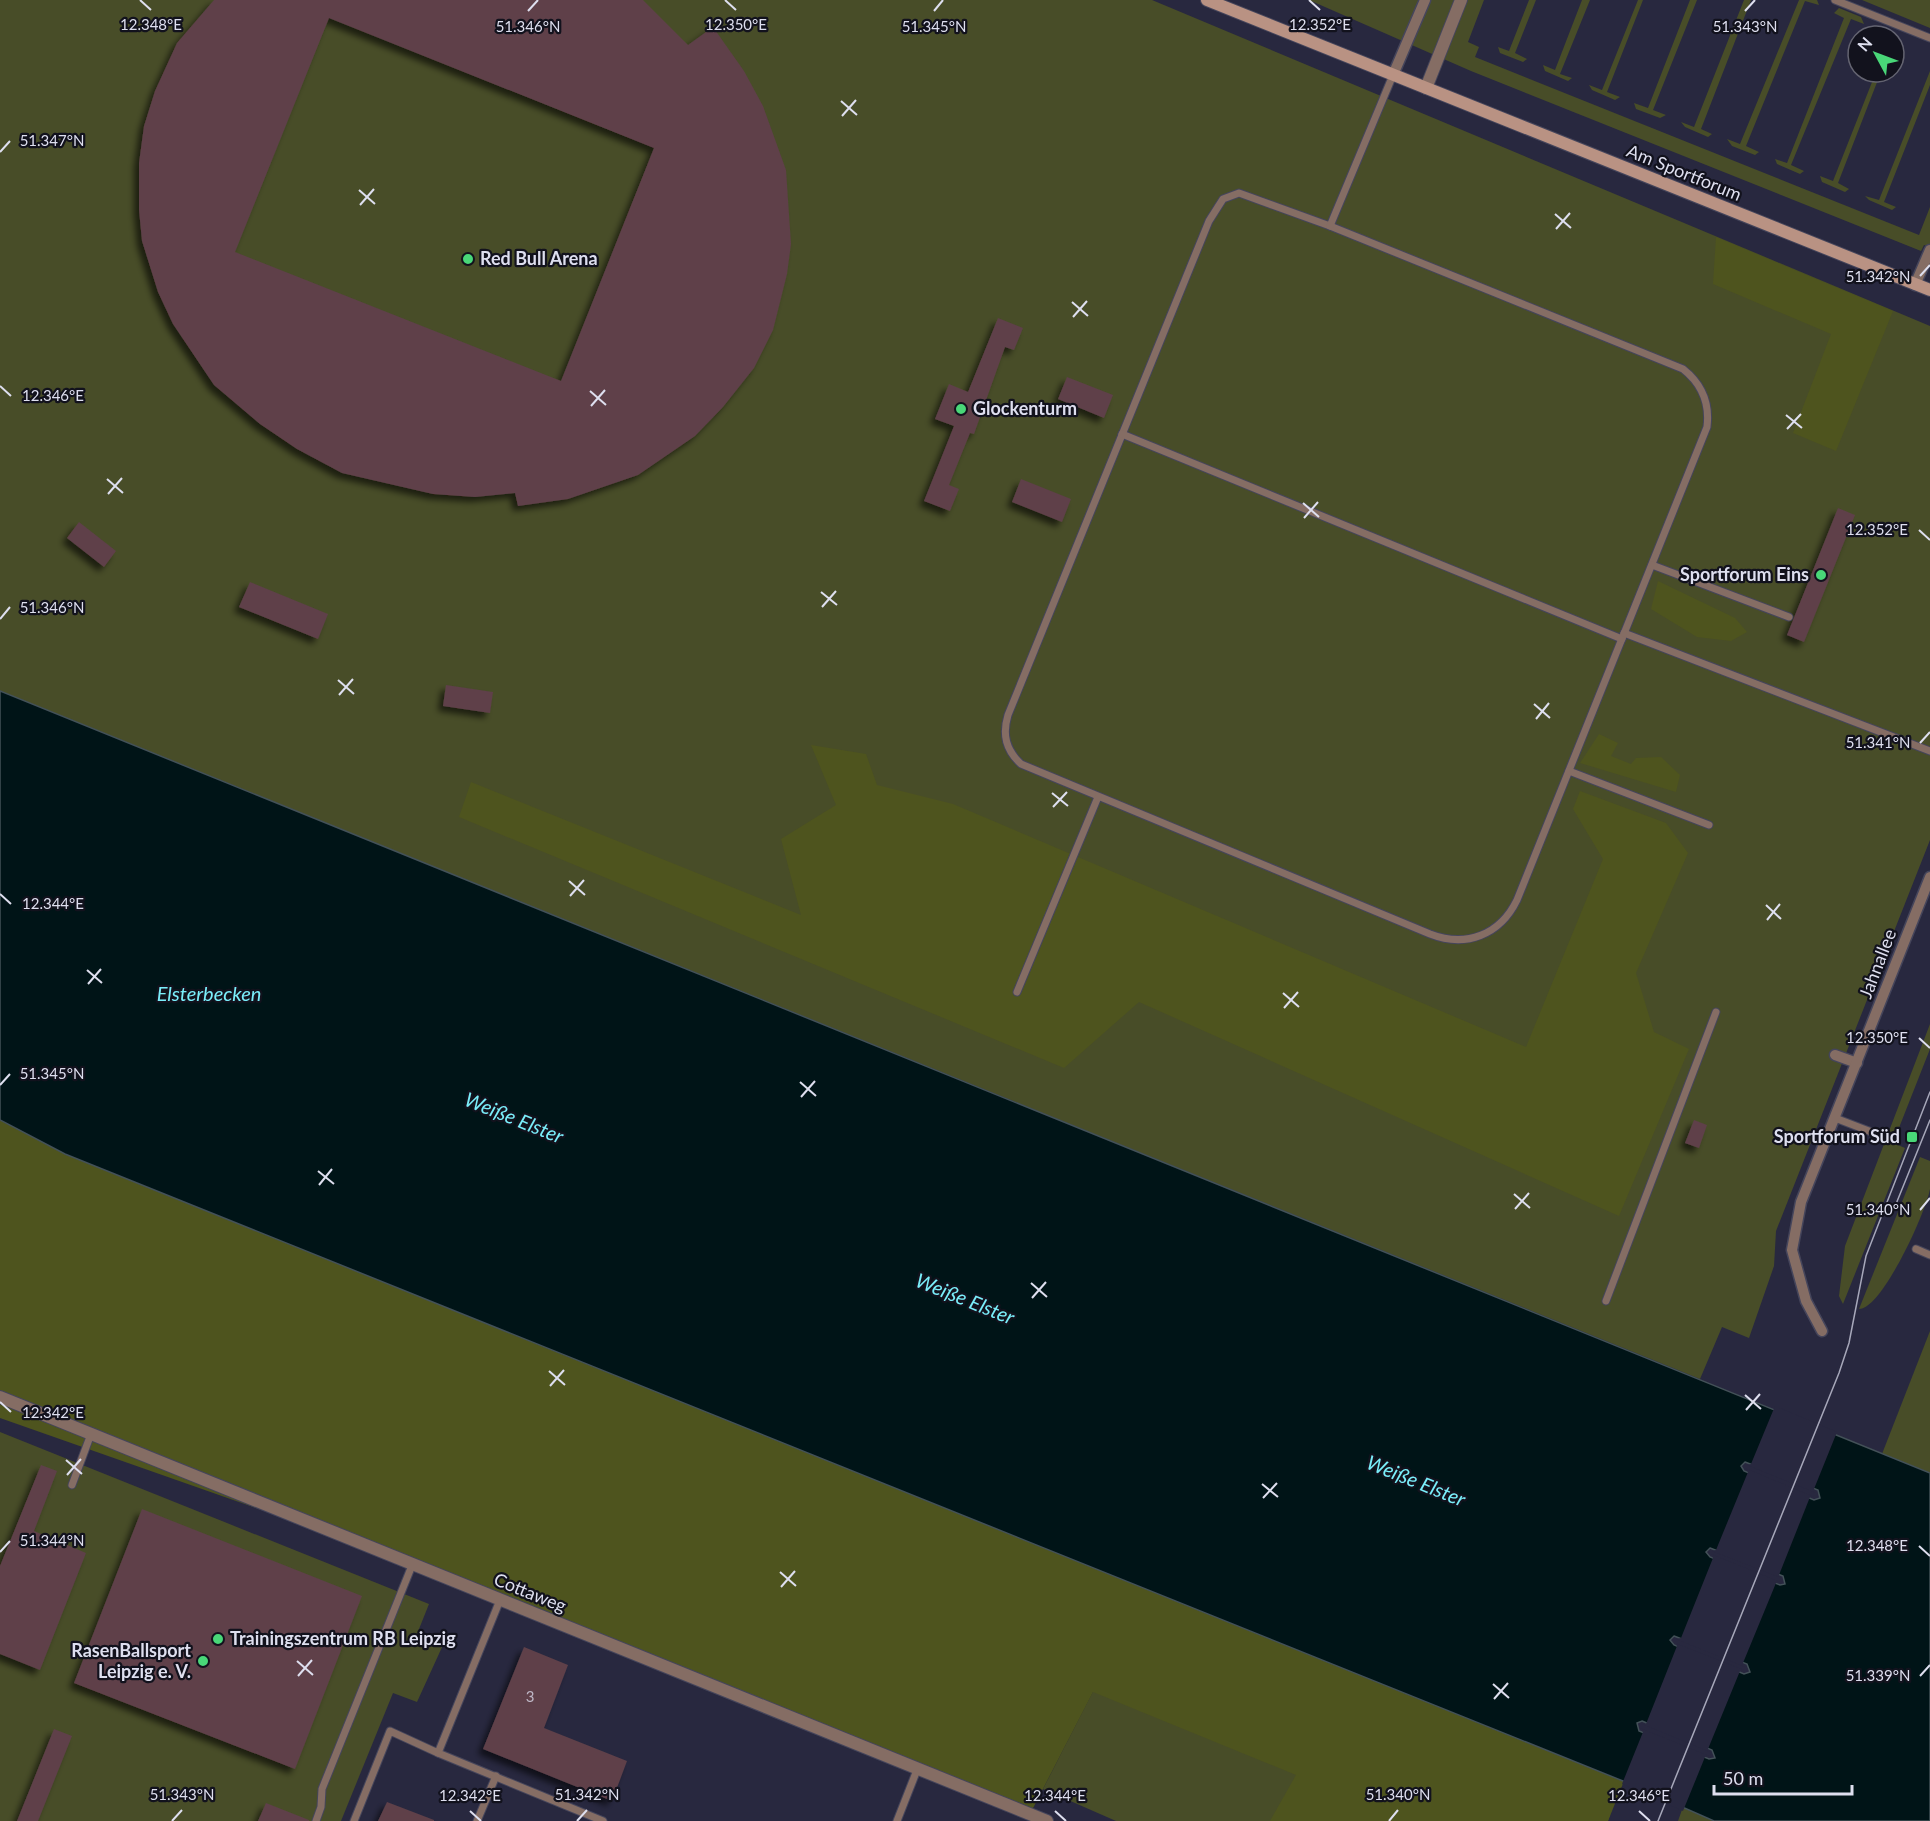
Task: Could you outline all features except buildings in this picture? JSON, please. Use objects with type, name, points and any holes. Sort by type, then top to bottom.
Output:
[{"type":"main road","name":"Am Sportforum","points":[[1207,0],[1930,290]]},
{"type":"street","points":[[1393,75],[1425,0]]},
{"type":"street","points":[[1425,88],[1461,0]]},
{"type":"street","points":[[1915,285],[1930,250]]},
{"type":"street","name":"Jahnallee","points":[[1822,1331],[1806,1301],[1792,1251],[1801,1202],[1930,877]]},
{"type":"street","points":[[1835,1055],[1857,1063]]},
{"type":"street","name":"Cottaweg","points":[[0,1398],[1047,1821]]},
{"type":"lane","points":[[1835,0],[1930,38]]},
{"type":"lane","points":[[1330,226],[1393,75]]},
{"type":"lane","points":[[1239,193],[1330,226],[1683,369],[1699,384],[1707,405],[1707,427],[1512,911],[1505,920],[1485,934],[1464,940],[1441,938],[1021,764],[1007,746],[1005,725],[1122,434],[1209,221],[1223,199],[1239,193]]},
{"type":"lane","points":[[1122,434],[1623,636],[1930,751]]},
{"type":"lane","points":[[1652,565],[1789,617]]},
{"type":"lane","points":[[1569,771],[1709,825]]},
{"type":"lane","points":[[1017,992],[1098,797]]},
{"type":"lane","points":[[1606,1301],[1716,1012]]},
{"type":"lane","points":[[1835,1118],[1874,1133]]},
{"type":"lane","points":[[1916,1249],[1930,1254]]},
{"type":"lane","points":[[72,1485],[91,1434]]},
{"type":"lane","points":[[316,1821],[321,1807],[322,1789],[413,1563]]},
{"type":"lane","points":[[438,1752],[500,1600]]},
{"type":"lane","points":[[354,1821],[390,1731],[603,1821]]},
{"type":"lane","points":[[897,1821],[917,1770]]},
{"type":"lane","points":[[477,1821],[496,1776]]},
{"type":"green space","points":[[0,0],[1152,0],[1930,326],[1930,840],[1776,1231],[1774,1266],[1749,1338],[1722,1327],[1700,1379],[0,691]]},
{"type":"green space","points":[[1309,0],[1484,0],[1468,42],[1479,47],[1475,57],[1919,235],[1930,207],[1930,247],[1924,245],[1921,251],[1471,71]]},
{"type":"green space","points":[[1529,0],[1536,0],[1515,53],[1527,59],[1523,62],[1500,53],[1498,47],[1509,51]]},
{"type":"green space","points":[[1582,0],[1590,0],[1560,74],[1572,78],[1568,81],[1545,71],[1543,65],[1555,70]]},
{"type":"green space","points":[[1638,0],[1643,0],[1607,92],[1620,97],[1615,100],[1592,90],[1589,85],[1602,90]]},
{"type":"green space","points":[[1690,0],[1697,0],[1653,110],[1666,115],[1660,118],[1636,109],[1634,103],[1648,108]]},
{"type":"green space","points":[[1744,0],[1751,0],[1701,129],[1712,134],[1708,137],[1685,127],[1681,122],[1694,127]]},
{"type":"green space","points":[[1799,0],[1817,0],[1819,5],[1805,1],[1746,146],[1759,152],[1755,155],[1732,146],[1727,139],[1740,144]]},
{"type":"green space","points":[[1862,0],[1930,0],[1930,28]]},
{"type":"green space","points":[[1839,8],[1861,17],[1864,24],[1851,19],[1849,24],[1846,24],[1846,31],[1791,165],[1804,171],[1800,174],[1777,164],[1775,159],[1787,163],[1844,18],[1834,13]]},
{"type":"green space","points":[[1930,71],[1930,85],[1884,202],[1896,207],[1892,210],[1865,196],[1879,200]]},
{"type":"green space","points":[[1871,84],[1876,84],[1838,183],[1849,189],[1845,192],[1822,182],[1820,176],[1833,181]]},
{"type":"green space","points":[[1716,237],[1893,311],[1836,451],[1793,433],[1831,334],[1713,284]]},
{"type":"green space","points":[[1658,581],[1735,618],[1747,632],[1731,641],[1697,637],[1651,609]]},
{"type":"green space","points":[[1599,734],[1618,743],[1611,756],[1631,764],[1636,758],[1661,757],[1680,775],[1676,792],[1580,763]]},
{"type":"green space","points":[[811,745],[866,754],[877,785],[953,804],[1526,1047],[1603,859],[1573,809],[1580,791],[1666,823],[1688,853],[1636,973],[1654,1032],[1689,1049],[1619,1216],[1139,1002],[1064,1068],[459,817],[471,782],[801,915],[781,839],[836,805]]},
{"type":"green space","points":[[1930,1024],[1930,1049],[1893,1143],[1905,1148],[1843,1304],[1839,1296],[1845,1246]]},
{"type":"green space","points":[[0,1120],[65,1154],[1624,1781],[1608,1821],[1270,1821],[1296,1775],[1093,1692],[1030,1814],[413,1563],[0,1418]]},
{"type":"green space","points":[[1920,1157],[1930,1161],[1930,1189],[1927,1201],[1912,1237],[1891,1277],[1868,1305],[1859,1309]]},
{"type":"green space","points":[[1930,1331],[1930,1473],[1882,1454]]},
{"type":"green space","name":"RasenBallsport Leipzig e. V.","points":[[0,1432],[429,1604],[417,1634],[443,1645],[417,1702],[393,1693],[341,1821],[0,1821]]},
{"type":"green space","points":[[1146,1588],[1610,1815],[1608,1821],[1116,1821],[1043,1789]]},
{"type":"green space","points":[[1683,1807],[1714,1821],[1678,1821]]},
{"type":"water","name":"Elsterbecken","points":[[0,691],[1930,1473],[1930,1821],[1714,1821],[1623,1781],[65,1154],[0,1120]],"holes":[[[1745,1462],[1818,1490],[1820,1498],[1814,1500],[1744,1471],[1741,1466]],[[1710,1548],[1783,1576],[1785,1584],[1780,1585],[1710,1557],[1706,1552]],[[1674,1636],[1747,1664],[1750,1672],[1744,1674],[1674,1645],[1670,1640]],[[1642,1721],[1712,1750],[1715,1758],[1709,1759],[1639,1731],[1637,1723]]]},
{"type":"pier","points":[[1775,1406],[1837,1432],[1814,1489],[1816,1493],[1747,1465],[1751,1464]]},
{"type":"pier","points":[[1745,1468],[1814,1497],[1810,1497],[1779,1575],[1781,1578],[1712,1551],[1716,1550],[1748,1472]]},
{"type":"pier","points":[[1711,1554],[1780,1582],[1776,1583],[1743,1663],[1745,1667],[1676,1639],[1681,1638],[1713,1558]]},
{"type":"pier","points":[[1675,1643],[1744,1670],[1740,1671],[1708,1749],[1710,1752],[1642,1724],[1646,1724],[1677,1646]]},
{"type":"pier","points":[[1640,1728],[1709,1756],[1705,1757],[1683,1811],[1622,1784],[1643,1732]]},
{"type":"tram line","points":[[1658,1821],[1839,1373],[1849,1343],[1866,1256],[1930,1092]]},
{"type":"tram line","points":[[1896,1204],[1930,1120]]},
{"type":"place","name":"Red Bull Arena","points":[[468,259]]},
{"type":"place","name":"Glockenturm","points":[[961,409]]},
{"type":"place","name":"Sportforum Eins","points":[[1821,575]]},
{"type":"place","name":"Sportforum Süd","points":[[1912,1137]]},
{"type":"place","name":"Trainingszentrum RB Leipzig","points":[[218,1639]]},
{"type":"place","name":"RasenBallsport Leipzig e. V.","points":[[203,1661]]},
{"type":"water label","name":"Weiße Elster","points":[[514,1118]]},
{"type":"water label","name":"Weiße Elster","points":[[965,1299]]},
{"type":"water label","name":"Weiße Elster","points":[[1416,1481]]}]
